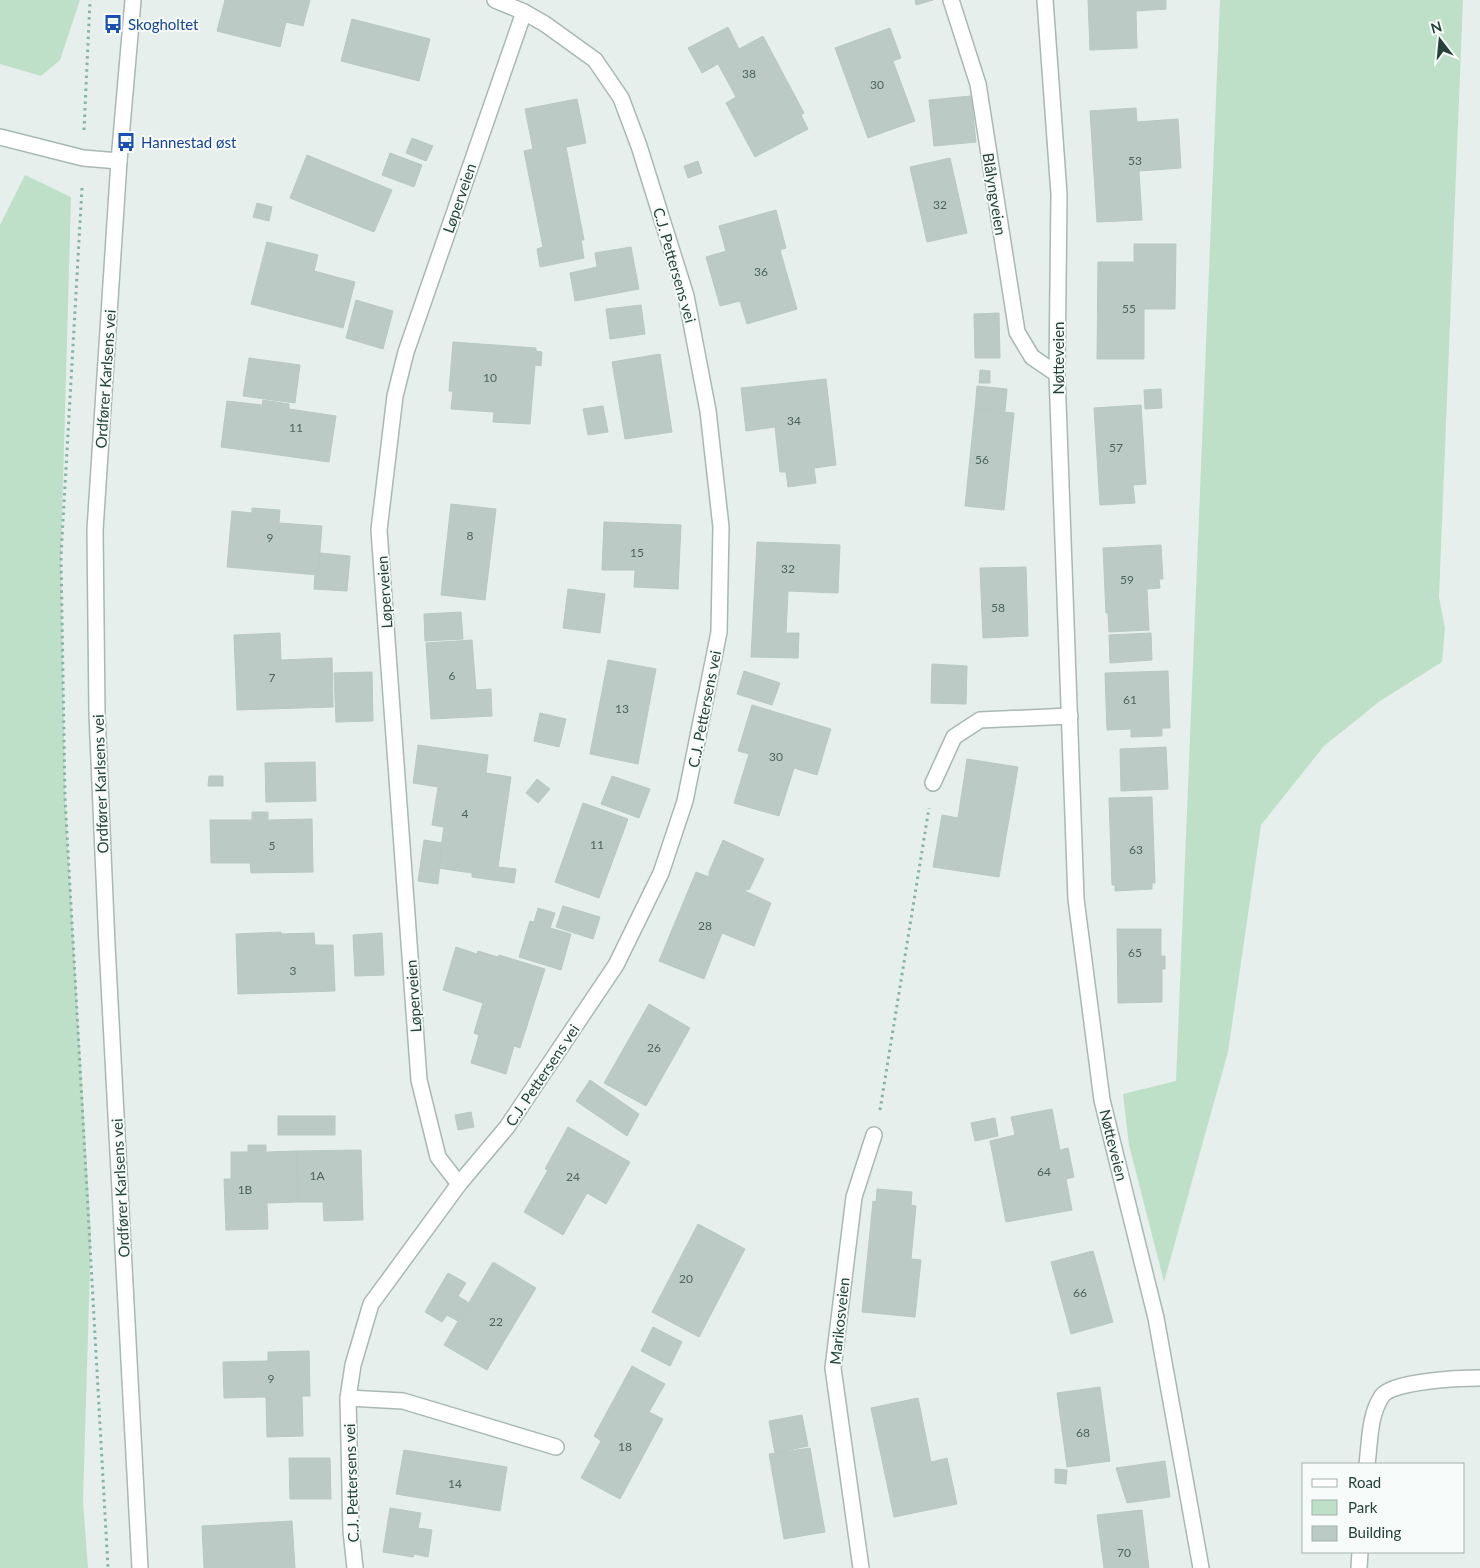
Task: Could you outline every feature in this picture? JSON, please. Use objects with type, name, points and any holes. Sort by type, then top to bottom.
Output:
[{"type":"street","name":"Ordfører Karlsens vei","points":[[133,0],[119,161],[94,530],[97,704],[107,945],[140,1568]]},
{"type":"street","name":"C.J. Pettersens vei","points":[[355,1568],[348,1398],[353,1365],[371,1304],[459,1184],[507,1127],[616,965],[662,873],[685,801],[719,632],[721,527],[708,411],[686,296],[639,146],[621,98],[595,60],[524,12],[495,0]]},
{"type":"street","name":"Blålyngveien","points":[[951,0],[978,84],[1017,332],[1032,357],[1057,374]]},
{"type":"street","name":"Nøtteveien","points":[[1045,0],[1059,194],[1057,374],[1076,899],[1102,1100],[1156,1318],[1201,1568]]},
{"type":"street","name":"Løperveien","points":[[459,1184],[438,1157],[419,1080],[379,530],[395,396],[406,352],[524,12]]},
{"type":"street","points":[[0,137],[83,158],[119,161]]},
{"type":"street","points":[[932,783],[954,737],[980,720],[1070,716]]},
{"type":"street","name":"Marikosveien","points":[[861,1568],[833,1368],[854,1196],[874,1135]]},
{"type":"street","points":[[1367,1463],[1372,1418],[1382,1396],[1387,1390],[1422,1383],[1480,1378]]},
{"type":"street","points":[[348,1398],[402,1401],[556,1447]]},
{"type":"street","points":[[1359,1568],[1360,1553]]},
{"type":"path","points":[[84,130],[90,0]]},
{"type":"path","points":[[874,1135],[888,1068],[932,783]]},
{"type":"green space","points":[[0,0],[80,0],[60,60],[41,76],[0,64]]},
{"type":"green space","points":[[1220,0],[1463,0],[1439,597],[1445,628],[1442,662],[1380,701],[1324,746],[1261,825],[1228,1052],[1164,1282],[1129,1145],[1123,1094],[1176,1081]]},
{"type":"green space","points":[[25,175],[71,197],[61,556],[65,798],[91,1235],[83,1501],[88,1568],[0,1568],[0,225]]},
{"type":"building","points":[[225,0],[310,0],[303,26],[286,22],[280,47],[217,31]]},
{"type":"building","points":[[915,0],[933,0],[916,5]]},
{"type":"building","points":[[1088,0],[1166,0],[1166,9],[1136,11],[1137,48],[1090,50]]},
{"type":"building","points":[[352,19],[430,39],[419,81],[341,61]]},
{"type":"building","points":[[728,27],[739,49],[763,36],[804,113],[801,115],[808,129],[755,157],[726,103],[736,97],[718,64],[702,73],[688,48]]},
{"type":"building","points":[[890,28],[901,58],[893,61],[915,121],[868,138],[835,48]]},
{"type":"building","points":[[971,96],[976,142],[934,146],[929,100]]},
{"type":"building","points":[[577,99],[586,143],[566,147],[584,240],[581,240],[584,258],[540,267],[537,249],[543,247],[524,151],[533,149],[525,109]]},
{"type":"building","points":[[1136,108],[1137,122],[1178,119],[1181,168],[1139,171],[1142,220],[1097,222],[1090,111]]},
{"type":"building","points":[[412,138],[433,146],[426,161],[406,153]]},
{"type":"building","points":[[390,153],[422,165],[414,187],[382,175]]},
{"type":"building","points":[[307,155],[392,190],[374,232],[290,198]]},
{"type":"building","points":[[950,158],[967,233],[927,242],[910,167]]},
{"type":"building","points":[[698,161],[702,173],[688,178],[684,166]]},
{"type":"building","points":[[257,203],[272,207],[269,221],[253,217]]},
{"type":"building","points":[[776,210],[786,248],[780,250],[797,309],[747,324],[740,301],[720,306],[706,257],[726,251],[719,226]]},
{"type":"building","points":[[267,242],[318,255],[314,271],[355,282],[343,328],[251,304]]},
{"type":"building","points":[[1134,244],[1176,244],[1175,309],[1144,309],[1144,359],[1097,359],[1098,262],[1134,262]]},
{"type":"building","points":[[631,247],[639,289],[575,301],[570,273],[597,267],[595,253]]},
{"type":"building","points":[[356,300],[393,311],[383,349],[346,338]]},
{"type":"building","points":[[641,305],[645,334],[610,339],[606,309]]},
{"type":"building","points":[[999,313],[1000,358],[975,358],[974,314]]},
{"type":"building","points":[[453,342],[536,348],[536,351],[542,352],[541,366],[535,365],[530,424],[493,422],[494,412],[451,409],[453,391],[449,391]]},
{"type":"building","points":[[660,354],[672,432],[625,439],[612,362]]},
{"type":"building","points":[[249,358],[300,365],[295,403],[243,396]]},
{"type":"building","points":[[980,370],[990,371],[990,383],[979,383]]},
{"type":"building","points":[[826,379],[836,465],[814,468],[816,483],[788,487],[786,472],[780,472],[775,427],[746,431],[741,388]]},
{"type":"building","points":[[977,386],[1007,389],[1005,411],[975,409]]},
{"type":"building","points":[[1161,389],[1162,408],[1145,409],[1144,390]]},
{"type":"building","points":[[263,400],[289,404],[289,409],[336,416],[329,462],[221,447],[227,401],[262,405]]},
{"type":"building","points":[[1141,405],[1146,484],[1133,485],[1135,503],[1100,505],[1094,408]]},
{"type":"building","points":[[603,406],[608,432],[588,435],[583,409]]},
{"type":"building","points":[[975,409],[1014,413],[1004,510],[965,506]]},
{"type":"building","points":[[451,504],[496,509],[485,600],[441,595]]},
{"type":"building","points":[[252,508],[280,510],[279,523],[322,526],[318,575],[227,567],[232,511],[252,513]]},
{"type":"building","points":[[604,522],[681,525],[678,589],[634,587],[635,570],[602,570]]},
{"type":"building","points":[[757,542],[840,545],[838,593],[788,591],[786,633],[799,633],[798,658],[751,657]]},
{"type":"building","points":[[1161,545],[1163,579],[1159,579],[1160,588],[1147,589],[1149,630],[1109,632],[1108,613],[1106,613],[1103,548]]},
{"type":"building","points":[[320,553],[350,556],[347,591],[314,589],[315,574],[318,575]]},
{"type":"building","points":[[1026,567],[1028,636],[983,638],[980,568]]},
{"type":"building","points":[[568,589],[605,594],[600,633],[563,628]]},
{"type":"building","points":[[461,612],[463,639],[425,641],[424,614]]},
{"type":"building","points":[[280,633],[281,660],[332,658],[333,707],[237,710],[234,635]]},
{"type":"building","points":[[1151,633],[1152,660],[1110,663],[1109,635]]},
{"type":"building","points":[[472,640],[476,690],[491,689],[492,716],[431,719],[426,643]]},
{"type":"building","points":[[608,660],[656,669],[638,764],[590,754]]},
{"type":"building","points":[[932,664],[967,666],[966,704],[931,703]]},
{"type":"building","points":[[744,671],[780,683],[772,705],[737,694]]},
{"type":"building","points":[[1168,671],[1170,728],[1162,728],[1162,736],[1131,737],[1131,729],[1107,730],[1105,673]]},
{"type":"building","points":[[372,672],[373,721],[336,722],[334,673]]},
{"type":"building","points":[[752,705],[831,729],[817,775],[794,768],[779,816],[734,803],[749,754],[738,751]]},
{"type":"building","points":[[540,713],[566,719],[559,747],[534,741]]},
{"type":"building","points":[[418,745],[488,755],[486,773],[511,777],[498,867],[516,869],[514,883],[472,877],[472,873],[438,868],[444,827],[432,825],[438,787],[413,783]]},
{"type":"building","points":[[1166,747],[1168,789],[1121,791],[1120,749]]},
{"type":"building","points":[[967,759],[1018,767],[999,877],[933,867],[942,815],[958,818]]},
{"type":"building","points":[[315,762],[316,801],[266,802],[265,763]]},
{"type":"building","points":[[209,776],[223,776],[223,786],[208,786]]},
{"type":"building","points":[[612,776],[650,789],[639,818],[601,804]]},
{"type":"building","points":[[537,779],[550,789],[538,803],[526,793]]},
{"type":"building","points":[[1152,797],[1155,883],[1152,883],[1152,889],[1115,891],[1115,885],[1112,885],[1109,798]]},
{"type":"building","points":[[583,803],[628,819],[599,898],[555,882]]},
{"type":"building","points":[[252,812],[268,812],[268,820],[312,819],[313,872],[251,873],[250,863],[211,863],[210,820],[252,820]]},
{"type":"building","points":[[424,840],[442,843],[438,884],[418,881]]},
{"type":"building","points":[[723,840],[764,859],[749,890],[746,889],[745,891],[771,903],[754,946],[722,933],[704,979],[659,961],[696,872],[709,877],[709,872]]},
{"type":"building","points":[[563,906],[600,917],[593,939],[556,927]]},
{"type":"building","points":[[538,908],[555,913],[550,928],[571,934],[561,970],[519,957],[530,921],[534,922]]},
{"type":"building","points":[[1117,929],[1161,929],[1161,956],[1165,956],[1165,969],[1162,969],[1162,1002],[1118,1003]]},
{"type":"building","points":[[281,932],[281,934],[314,933],[315,945],[333,945],[335,991],[238,994],[236,934]]},
{"type":"building","points":[[382,933],[384,975],[355,976],[353,935]]},
{"type":"building","points":[[456,947],[477,954],[478,951],[498,957],[499,955],[545,969],[520,1048],[514,1046],[506,1074],[471,1063],[479,1035],[474,1033],[483,1003],[443,990]]},
{"type":"building","points":[[649,1004],[690,1028],[646,1106],[604,1083]]},
{"type":"building","points":[[590,1080],[639,1114],[627,1136],[576,1101]]},
{"type":"building","points":[[1052,1109],[1060,1150],[1068,1148],[1074,1177],[1066,1179],[1072,1210],[1006,1222],[990,1141],[1015,1135],[1011,1117]]},
{"type":"building","points":[[471,1112],[474,1127],[458,1130],[455,1115]]},
{"type":"building","points":[[278,1116],[335,1116],[335,1135],[278,1135]]},
{"type":"building","points":[[995,1118],[998,1136],[975,1141],[971,1123]]},
{"type":"building","points":[[568,1127],[630,1162],[606,1204],[587,1193],[563,1235],[524,1212],[548,1170],[545,1169]]},
{"type":"building","points":[[248,1145],[266,1145],[266,1152],[297,1151],[298,1202],[267,1203],[268,1229],[226,1230],[224,1179],[231,1179],[231,1152],[248,1152]]},
{"type":"building","points":[[361,1150],[363,1220],[324,1221],[323,1202],[298,1202],[297,1151]]},
{"type":"building","points":[[877,1189],[912,1192],[911,1205],[916,1206],[911,1259],[921,1260],[915,1317],[862,1312],[873,1201],[876,1202]]},
{"type":"building","points":[[698,1224],[745,1249],[699,1337],[652,1312]]},
{"type":"building","points":[[1093,1251],[1113,1322],[1071,1334],[1051,1262]]},
{"type":"building","points":[[493,1262],[536,1288],[487,1370],[444,1345]]},
{"type":"building","points":[[448,1273],[466,1283],[458,1296],[469,1303],[458,1321],[447,1315],[442,1322],[425,1312]]},
{"type":"building","points":[[653,1327],[682,1342],[670,1366],[641,1351]]},
{"type":"building","points":[[309,1351],[310,1396],[302,1396],[303,1436],[267,1437],[266,1397],[224,1398],[223,1362],[268,1361],[268,1352]]},
{"type":"building","points":[[632,1366],[665,1384],[649,1412],[663,1419],[620,1499],[581,1478],[601,1441],[594,1436]]},
{"type":"building","points":[[1100,1387],[1110,1461],[1067,1467],[1057,1393]]},
{"type":"building","points":[[918,1398],[931,1462],[947,1458],[957,1504],[894,1517],[871,1408]]},
{"type":"building","points":[[802,1415],[808,1446],[775,1453],[769,1421]]},
{"type":"building","points":[[810,1448],[825,1532],[784,1539],[769,1454]]},
{"type":"building","points":[[404,1450],[507,1467],[500,1511],[396,1494]]},
{"type":"building","points":[[289,1458],[330,1458],[331,1499],[290,1499]]},
{"type":"building","points":[[1165,1461],[1170,1497],[1127,1503],[1116,1468]]},
{"type":"building","points":[[1055,1469],[1067,1470],[1066,1484],[1055,1483]]},
{"type":"building","points":[[390,1508],[421,1513],[418,1528],[432,1530],[428,1557],[414,1554],[413,1557],[383,1552]]},
{"type":"building","points":[[1142,1510],[1149,1568],[1104,1568],[1097,1515]]},
{"type":"building","points":[[292,1521],[295,1568],[204,1568],[202,1526]]},
{"type":"place","name":"Skogholtet","points":[[113,24]]},
{"type":"place","name":"Hannestad øst","points":[[126,142]]}]
